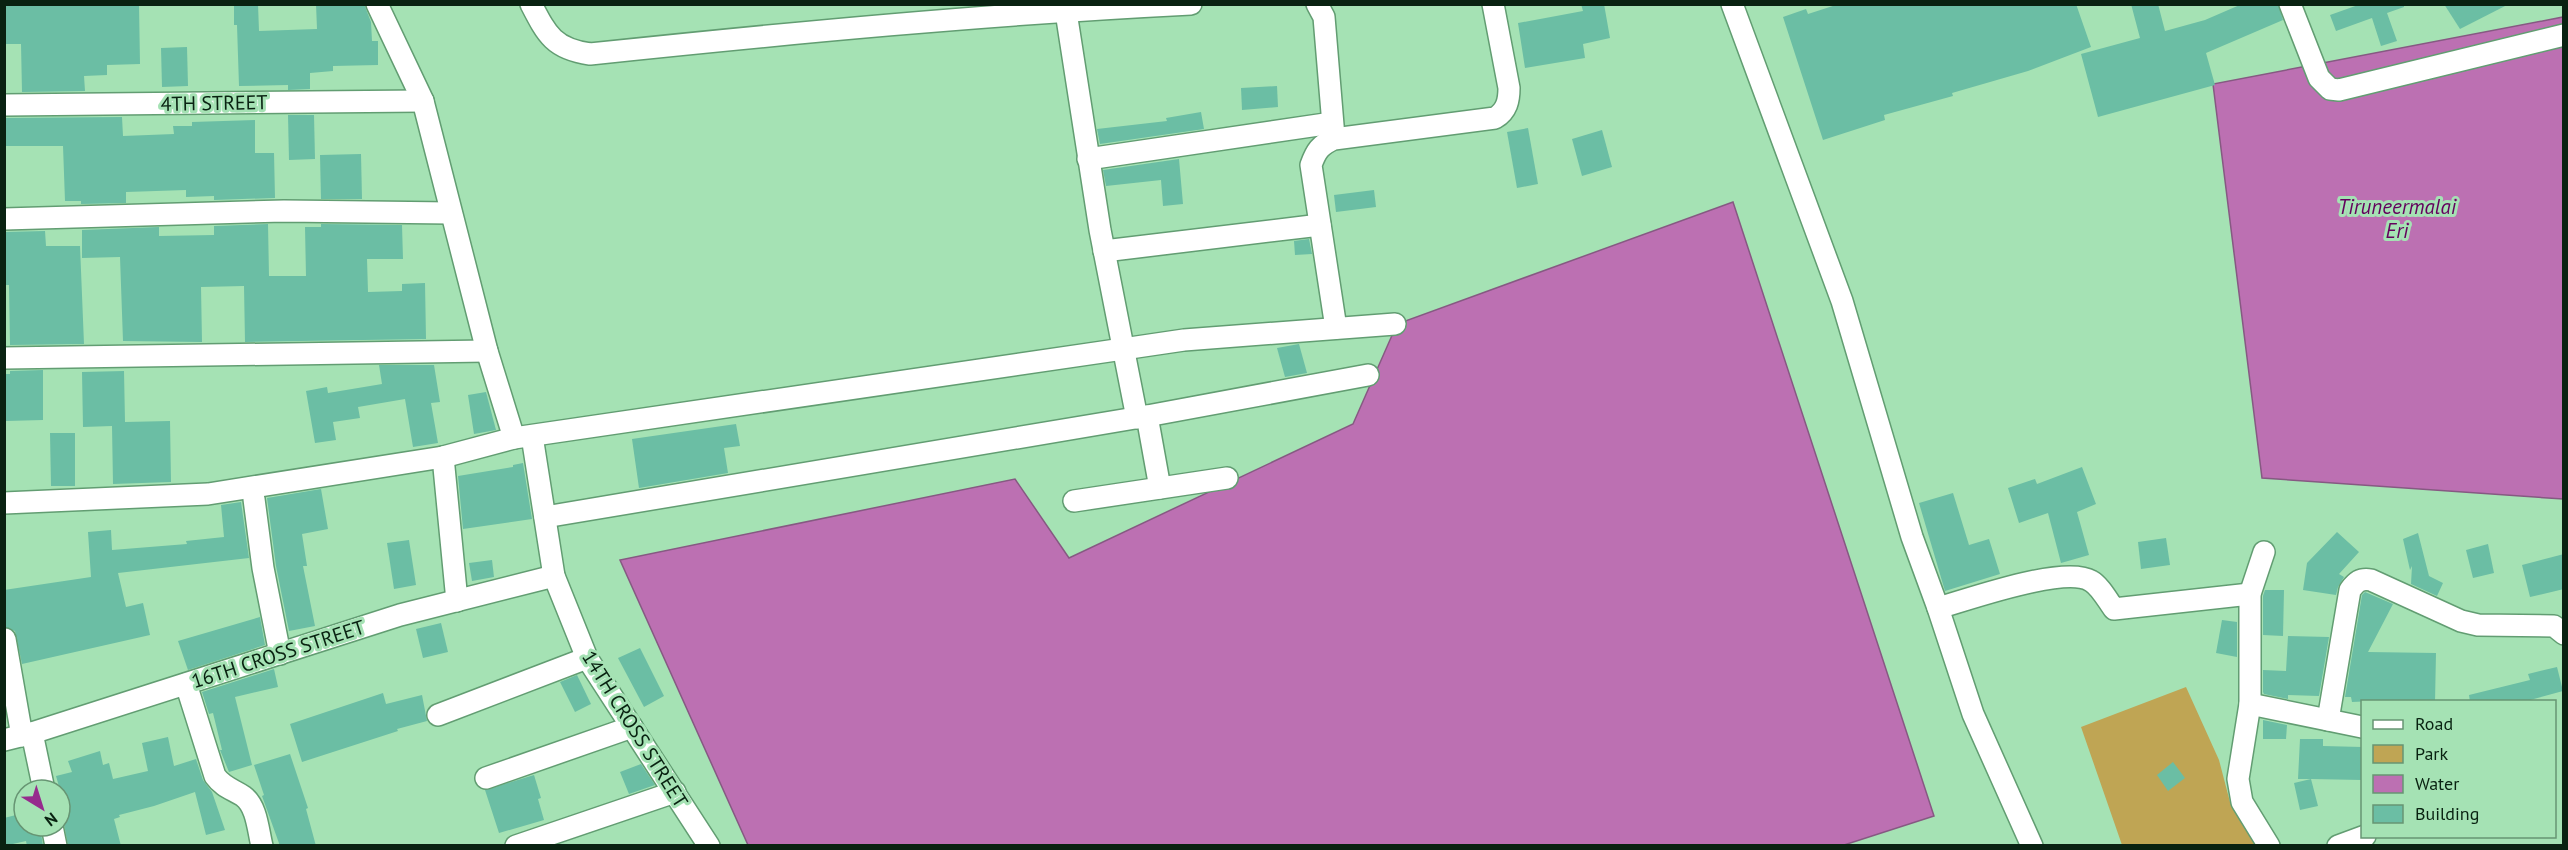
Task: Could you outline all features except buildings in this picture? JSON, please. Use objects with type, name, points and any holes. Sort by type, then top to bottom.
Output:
[{"type":"street","name":"14TH CROSS STREET","points":[[377,4],[423,101],[487,351],[523,437],[545,517],[554,576],[587,658],[709,846]]},
{"type":"street","points":[[531,4],[543,28],[557,44],[572,51],[590,54],[815,31],[1066,12],[1114,6],[1191,4]]},
{"type":"street","points":[[1317,4],[1324,17],[1333,131],[1316,152],[1311,165],[1336,328]]},
{"type":"street","points":[[1088,159],[1333,131],[1495,118],[1501,115],[1509,100],[1509,88],[1493,4]]},
{"type":"street","points":[[1732,4],[1842,301],[1912,537],[1973,714],[2032,846]]},
{"type":"street","points":[[2290,4],[2319,78],[2330,89],[2339,90],[2564,35]]},
{"type":"street","points":[[1066,12],[1088,159],[1123,349],[1160,488]]},
{"type":"street","name":"4TH STREET","points":[[4,105],[423,101]]},
{"type":"street","points":[[4,219],[284,211],[451,213]]},
{"type":"street","points":[[1104,250],[1320,225]]},
{"type":"street","points":[[4,503],[208,494],[443,457],[523,437],[1184,340],[1395,324]]},
{"type":"street","points":[[4,358],[487,351]]},
{"type":"street","points":[[545,517],[1142,417],[1368,375]]},
{"type":"street","points":[[443,457],[457,601]]},
{"type":"street","points":[[1074,501],[1227,477]]},
{"type":"street","points":[[254,499],[262,568],[280,654]]},
{"type":"street","points":[[2264,552],[2250,594],[2250,704],[2238,779],[2242,802],[2269,846]]},
{"type":"street","points":[[1938,608],[2040,580],[2075,575],[2092,581],[2114,609],[2250,594]]},
{"type":"street","name":"16TH CROSS STREET","points":[[20,736],[400,615],[554,576]]},
{"type":"street","points":[[2328,720],[2350,590],[2356,582],[2363,579],[2371,580],[2461,621],[2478,625],[2554,626],[2564,634]]},
{"type":"street","points":[[6,639],[20,736],[39,778]]},
{"type":"street","points":[[438,715],[587,658]]},
{"type":"street","points":[[186,684],[215,776],[222,786],[244,797],[250,803],[262,846]]},
{"type":"street","points":[[2250,704],[2361,727]]},
{"type":"street","points":[[486,778],[632,727]]},
{"type":"street","points":[[516,846],[675,792]]},
{"type":"street","points":[[2338,846],[2362,838]]},
{"type":"green space","points":[[2186,687],[2219,760],[2230,802],[2256,845],[2122,845],[2081,727]]},
{"type":"water","name":"Tiruneermalai Eri","points":[[2563,17],[2563,499],[2262,478],[2213,84]]},
{"type":"water","points":[[1733,202],[1934,816],[1841,846],[748,845],[620,560],[1015,479],[1069,558],[1353,424],[1397,324]]}]
